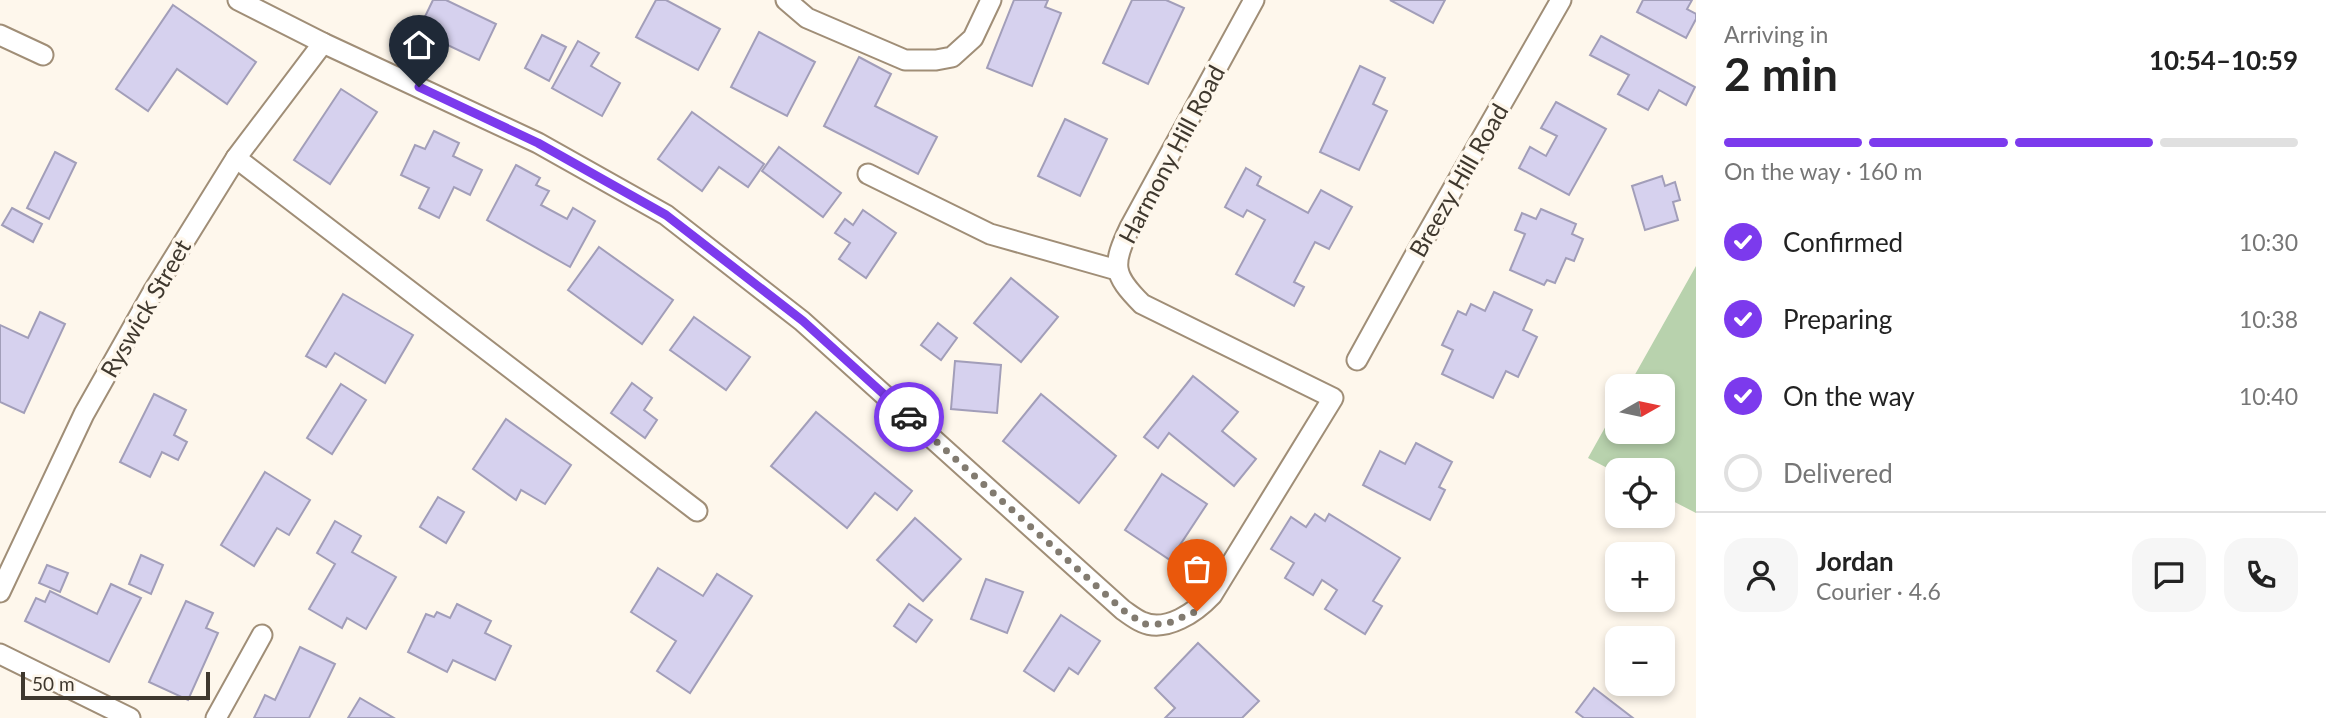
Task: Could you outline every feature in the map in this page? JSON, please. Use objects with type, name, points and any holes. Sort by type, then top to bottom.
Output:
[{"type":"street","points":[[238,0],[323,43]]},
{"type":"street","points":[[786,0],[807,18],[905,60],[936,60],[952,57],[973,38],[991,0]]},
{"type":"street","name":"Harmony Hill Road","points":[[323,43],[538,143],[666,215],[803,321],[1123,610],[1144,624],[1166,624],[1197,611],[1212,595],[1333,398],[1142,304],[1126,288],[1117,270],[1117,253],[1130,227],[1254,0]]},
{"type":"street","name":"Breezy Hill Road","points":[[1357,360],[1561,0]]},
{"type":"street","points":[[0,35],[43,55]]},
{"type":"street","name":"Ryswick Street","points":[[0,592],[84,414],[154,290],[236,158],[323,43]]},
{"type":"street","points":[[236,158],[697,511]]},
{"type":"street","points":[[868,174],[990,234],[1117,270]]},
{"type":"street","points":[[216,718],[262,635]]},
{"type":"street","points":[[0,654],[130,718]]},
{"type":"green space","points":[[1696,266],[1696,513],[1675,502],[1675,458],[1605,458],[1605,467],[1588,458],[1605,428],[1605,444],[1675,444],[1675,374],[1635,374]]},
{"type":"building","points":[[433,0],[446,0],[496,24],[479,60],[418,31]]},
{"type":"building","points":[[656,0],[666,0],[720,29],[698,70],[636,37]]},
{"type":"building","points":[[1014,0],[1048,0],[1045,7],[1061,13],[1032,86],[987,68]]},
{"type":"building","points":[[1132,0],[1166,0],[1184,8],[1148,84],[1103,63]]},
{"type":"building","points":[[1390,0],[1445,0],[1433,23]]},
{"type":"building","points":[[1643,0],[1692,0],[1687,9],[1696,14],[1696,19],[1686,38],[1637,12]]},
{"type":"building","points":[[173,5],[256,62],[227,104],[177,69],[148,111],[116,89]]},
{"type":"building","points":[[759,32],[815,62],[787,116],[731,87]]},
{"type":"building","points":[[542,35],[566,47],[549,81],[525,68]]},
{"type":"building","points":[[1601,36],[1695,87],[1686,105],[1659,90],[1648,110],[1618,94],[1629,75],[1590,55]]},
{"type":"building","points":[[578,41],[599,53],[591,66],[620,83],[602,116],[552,88]]},
{"type":"building","points":[[859,57],[891,74],[875,106],[937,137],[918,174],[824,126]]},
{"type":"building","points":[[1360,66],[1385,78],[1373,104],[1387,111],[1359,170],[1320,152]]},
{"type":"building","points":[[341,89],[377,112],[330,184],[294,160]]},
{"type":"building","points":[[1556,102],[1606,129],[1569,195],[1519,168],[1530,147],[1546,156],[1557,136],[1541,128]]},
{"type":"building","points":[[692,112],[764,164],[748,187],[719,167],[702,191],[658,159]]},
{"type":"building","points":[[1065,119],[1107,139],[1080,196],[1038,176]]},
{"type":"building","points":[[434,131],[459,143],[453,156],[482,170],[470,195],[454,187],[439,218],[419,208],[429,188],[401,175],[415,145],[425,149]]},
{"type":"building","points":[[779,147],[841,193],[823,217],[762,171]]},
{"type":"building","points":[[55,152],[76,163],[49,219],[27,208]]},
{"type":"building","points":[[516,165],[540,178],[536,185],[549,191],[541,205],[567,219],[573,208],[595,221],[570,267],[487,220]]},
{"type":"building","points":[[1246,168],[1261,177],[1257,185],[1308,213],[1321,190],[1352,207],[1329,249],[1315,242],[1294,282],[1304,287],[1294,306],[1236,274],[1265,220],[1247,210],[1243,217],[1225,207]]},
{"type":"building","points":[[1662,176],[1665,186],[1675,182],[1680,200],[1673,202],[1678,220],[1645,230],[1632,186]]},
{"type":"building","points":[[12,208],[42,224],[33,242],[2,225]]},
{"type":"building","points":[[1541,209],[1576,224],[1572,234],[1583,239],[1574,261],[1566,258],[1555,283],[1547,280],[1544,285],[1510,270],[1525,234],[1515,230],[1522,213],[1536,219]]},
{"type":"building","points":[[863,210],[896,233],[866,278],[839,259],[850,243],[835,233],[845,219],[853,225]]},
{"type":"building","points":[[599,247],[673,300],[642,344],[568,290]]},
{"type":"building","points":[[1011,278],[1058,317],[1021,362],[974,323]]},
{"type":"building","points":[[1494,292],[1532,310],[1523,330],[1537,337],[1518,377],[1506,371],[1493,398],[1442,374],[1453,350],[1442,345],[1458,311],[1466,315],[1471,304],[1485,311]]},
{"type":"building","points":[[343,294],[413,335],[385,383],[335,353],[326,367],[306,356]]},
{"type":"building","points":[[40,312],[65,324],[24,413],[0,402],[0,325],[28,338]]},
{"type":"building","points":[[694,317],[750,357],[726,390],[670,350]]},
{"type":"building","points":[[938,323],[957,338],[941,360],[921,345]]},
{"type":"building","points":[[955,361],[1001,365],[997,413],[951,409]]},
{"type":"building","points":[[1193,376],[1238,412],[1222,431],[1256,459],[1234,486],[1169,433],[1158,448],[1144,437]]},
{"type":"building","points":[[632,383],[652,398],[644,410],[657,420],[645,438],[611,413]]},
{"type":"building","points":[[341,384],[366,400],[332,454],[307,438]]},
{"type":"building","points":[[154,394],[186,410],[174,435],[187,442],[178,460],[162,452],[150,477],[120,462]]},
{"type":"building","points":[[1041,394],[1116,456],[1079,503],[1003,441]]},
{"type":"building","points":[[816,412],[912,491],[897,510],[875,493],[847,528],[771,466]]},
{"type":"building","points":[[506,419],[571,465],[545,504],[521,490],[516,500],[473,469]]},
{"type":"building","points":[[1416,443],[1452,462],[1439,487],[1445,490],[1430,520],[1363,485],[1380,451],[1405,464]]},
{"type":"building","points":[[265,472],[310,500],[289,535],[277,528],[254,566],[221,545]]},
{"type":"building","points":[[1162,474],[1207,504],[1170,560],[1125,530]]},
{"type":"building","points":[[438,497],[464,512],[446,543],[420,527]]},
{"type":"building","points":[[1315,514],[1325,521],[1329,514],[1400,558],[1373,601],[1382,606],[1365,634],[1325,609],[1337,590],[1322,580],[1313,595],[1285,578],[1294,563],[1271,549],[1291,517],[1306,527]]},
{"type":"building","points":[[915,518],[961,559],[923,601],[877,560]]},
{"type":"building","points":[[335,521],[361,536],[352,552],[396,577],[366,629],[347,618],[342,628],[309,609],[335,564],[317,553]]},
{"type":"building","points":[[141,555],[163,565],[151,594],[129,584]]},
{"type":"building","points":[[47,565],[68,573],[60,592],[39,583]]},
{"type":"building","points":[[658,568],[703,596],[717,574],[752,596],[690,693],[657,671],[676,641],[631,612]]},
{"type":"building","points":[[986,579],[1023,592],[1007,633],[971,619]]},
{"type":"building","points":[[111,584],[141,598],[109,662],[25,621],[36,598],[45,602],[50,591],[97,614]]},
{"type":"building","points":[[186,601],[213,613],[206,628],[218,633],[188,700],[149,682]]},
{"type":"building","points":[[457,604],[491,621],[485,633],[511,646],[495,680],[453,660],[447,672],[408,652],[426,614],[434,617],[437,612],[450,618]]},
{"type":"building","points":[[909,604],[932,620],[916,642],[894,626]]},
{"type":"building","points":[[1061,615],[1100,641],[1078,674],[1069,668],[1054,691],[1024,671]]},
{"type":"building","points":[[1198,643],[1259,701],[1242,718],[1165,718],[1175,708],[1155,688]]},
{"type":"building","points":[[300,647],[335,664],[309,718],[254,718],[265,695],[275,700]]},
{"type":"building","points":[[1594,688],[1633,718],[1584,718],[1576,712]]},
{"type":"building","points":[[360,698],[394,718],[348,718]]},
{"type":"way so far","points":[[909,417],[1123,610],[1144,624],[1166,624],[1197,611]]},
{"type":"route","points":[[419,87],[538,143],[666,215],[803,321],[909,417]]}]
